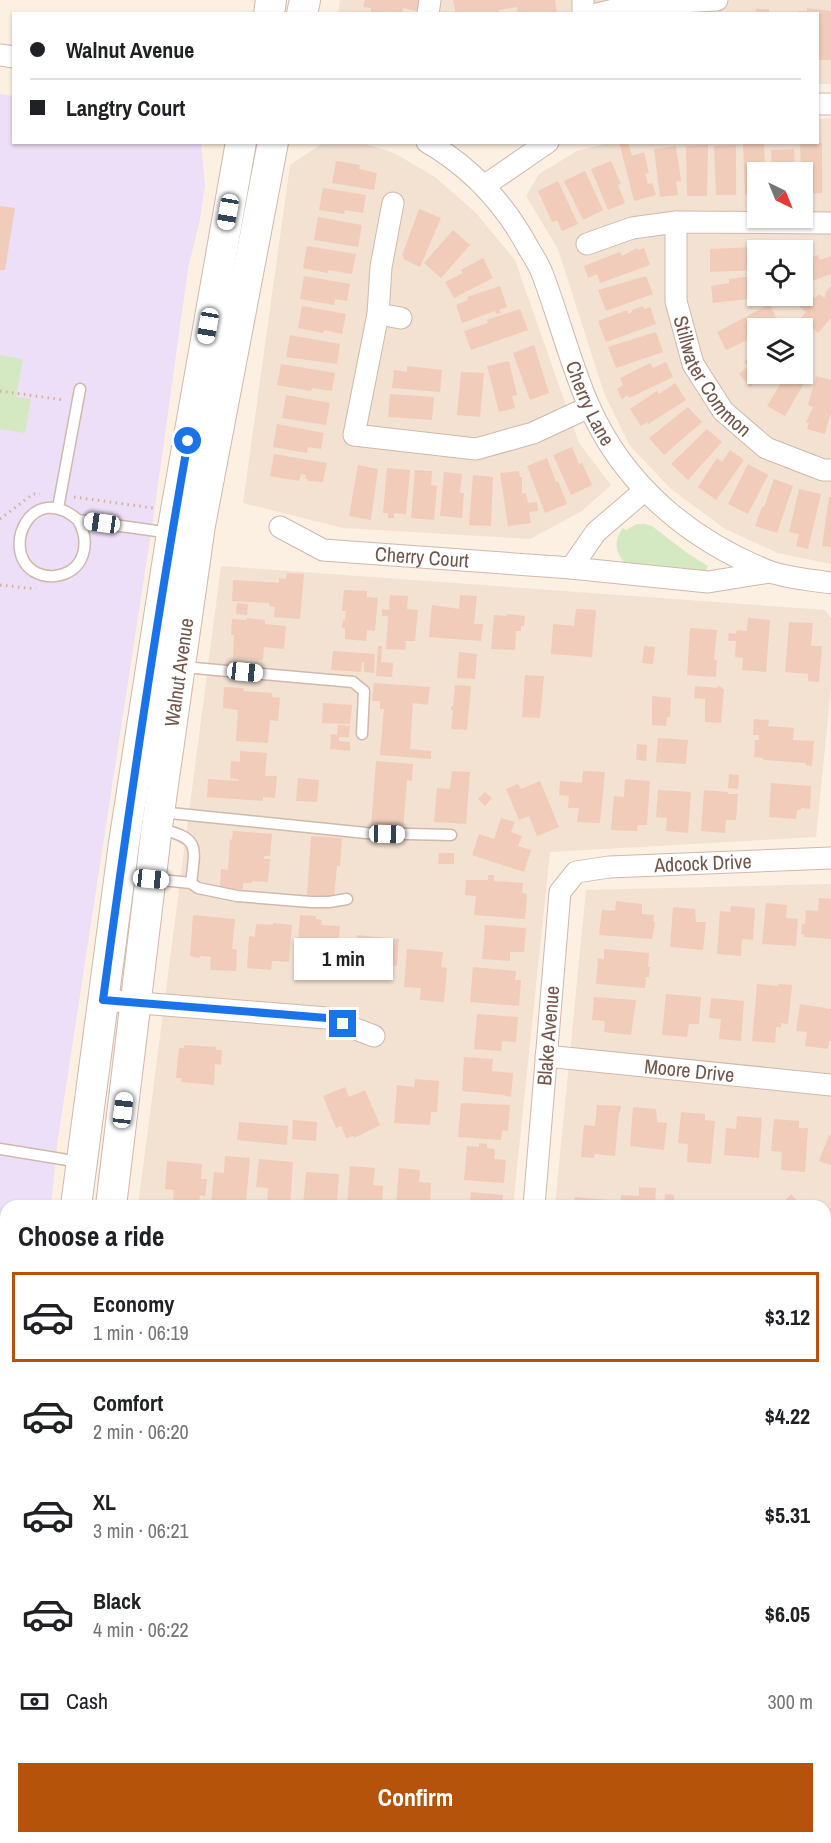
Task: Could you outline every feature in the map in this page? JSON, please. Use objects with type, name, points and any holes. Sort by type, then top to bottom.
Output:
[{"type":"main road","name":"Walnut Avenue","points":[[112,1200],[158,819],[180,666],[185,536],[241,144]]},
{"type":"main road","name":"Walnut Avenue","points":[[77,1200],[124,843],[185,536],[273,144]]},
{"type":"street","points":[[614,12],[717,0]]},
{"type":"street","name":"Cherry Lane","points":[[430,144],[484,186],[506,210],[541,271],[589,407],[614,450],[644,490],[703,539],[770,572],[831,583]]},
{"type":"street","points":[[484,186],[545,144]]},
{"type":"street","points":[[393,203],[381,267],[378,314],[354,435],[476,449],[533,433],[589,407]]},
{"type":"street","points":[[587,244],[632,228],[676,222],[831,223]]},
{"type":"street","name":"Stillwater Common","points":[[676,222],[676,300],[693,364],[699,374],[723,411],[766,448],[823,470],[831,470]]},
{"type":"street","points":[[378,314],[401,318]]},
{"type":"street","points":[[571,568],[596,532],[644,490]]},
{"type":"street","name":"Cherry Court","points":[[280,527],[323,550],[571,568],[708,582],[770,572]]},
{"type":"street","name":"Adcock Drive","points":[[576,872],[609,867],[831,858]]},
{"type":"street","name":"Blake Avenue","points":[[534,1200],[560,892],[576,872]]},
{"type":"street","points":[[103,1000],[327,1018],[374,1036]]},
{"type":"street","name":"Moore Drive","points":[[546,1056],[831,1085]]},
{"type":"lane","points":[[58,508],[80,389]]},
{"type":"lane","points":[[46,507],[69,512],[78,520],[84,530],[86,541],[79,562],[71,570],[61,575],[38,574],[21,560],[16,538],[26,517],[46,507]]},
{"type":"lane","points":[[78,520],[185,536]]},
{"type":"lane","points":[[180,666],[353,682],[364,691],[362,735]]},
{"type":"lane","points":[[158,819],[366,833],[451,835]]},
{"type":"lane","points":[[158,819],[192,843],[195,851],[191,883]]},
{"type":"lane","points":[[151,879],[191,883],[198,888],[237,896],[329,902],[347,899]]},
{"type":"lane","points":[[0,1149],[82,1162]]},
{"type":"path","points":[[0,391],[77,402]]},
{"type":"path","points":[[0,585],[35,589]]},
{"type":"shaded area","points":[[340,0],[831,0],[831,84],[819,84],[819,12],[338,12]]},
{"type":"shaded area","points":[[0,94],[12,96],[12,144],[201,144],[205,185],[200,219],[188,269],[155,506],[57,1145],[52,1200],[0,1200]]},
{"type":"shaded area","points":[[831,118],[831,564],[778,553],[725,529],[671,489],[630,446],[604,393],[558,249],[526,196],[539,174],[577,151],[604,144],[819,144],[819,119]]},
{"type":"shaded area","points":[[322,144],[366,144],[394,153],[435,177],[476,213],[515,260],[579,443],[611,485],[582,511],[530,539],[343,528],[243,503],[290,165]]},
{"type":"shaded area","points":[[221,566],[825,610],[831,618],[831,689],[816,837],[550,852],[514,1200],[139,1200]]},
{"type":"shaded area","points":[[831,884],[831,1200],[556,1200],[586,890]]},
{"type":"green space","points":[[0,355],[23,359],[16,397],[31,399],[25,433],[0,429]]},
{"type":"green space","points":[[637,524],[652,526],[708,566],[704,573],[626,564],[619,556],[618,538],[623,528],[626,530]]},
{"type":"building","points":[[365,0],[419,0],[417,11],[403,8],[402,12],[371,12],[371,8],[363,7]]},
{"type":"building","points":[[453,0],[555,0],[557,12],[518,12],[517,7],[499,10],[499,12],[456,12]]},
{"type":"building","points":[[807,8],[831,11],[831,60],[819,60],[819,12],[798,12],[807,11]]},
{"type":"building","points":[[756,9],[769,9],[769,12],[756,12]]},
{"type":"building","points":[[822,143],[822,193],[813,193],[813,162],[801,162],[800,144]]},
{"type":"building","points":[[620,144],[629,144],[632,156],[644,152],[649,173],[645,174],[648,184],[652,183],[656,195],[634,201]]},
{"type":"building","points":[[743,144],[764,144],[765,162],[747,162],[747,195],[745,195]]},
{"type":"building","points":[[708,145],[707,196],[687,196],[686,146]]},
{"type":"building","points":[[736,145],[736,195],[716,195],[714,146]]},
{"type":"building","points":[[676,146],[681,181],[676,182],[678,195],[660,197],[654,149]]},
{"type":"building","points":[[794,149],[795,162],[772,162],[771,150]]},
{"type":"building","points":[[336,161],[360,165],[359,169],[377,173],[374,190],[332,183]]},
{"type":"building","points":[[611,161],[621,184],[618,185],[625,203],[608,210],[591,169]]},
{"type":"building","points":[[585,171],[603,210],[583,220],[564,181]]},
{"type":"building","points":[[558,181],[578,224],[562,231],[557,220],[552,222],[538,191]]},
{"type":"building","points":[[323,188],[366,195],[363,213],[345,210],[344,214],[319,210]]},
{"type":"building","points":[[0,206],[15,208],[5,270],[0,270]]},
{"type":"building","points":[[419,209],[441,218],[420,267],[403,259],[402,256]]},
{"type":"building","points":[[318,217],[362,225],[358,247],[314,240]]},
{"type":"building","points":[[453,230],[470,245],[441,278],[424,263]]},
{"type":"building","points":[[307,246],[356,254],[352,274],[328,270],[328,273],[303,268]]},
{"type":"building","points":[[747,247],[747,270],[710,272],[710,249]]},
{"type":"building","points":[[637,248],[638,250],[644,248],[650,265],[600,283],[597,274],[588,278],[584,266],[620,252],[622,256]]},
{"type":"building","points":[[818,255],[820,260],[831,256],[831,274],[813,281],[813,257]]},
{"type":"building","points":[[483,258],[493,278],[454,298],[445,282],[463,273],[461,270]]},
{"type":"building","points":[[304,276],[350,284],[347,301],[335,299],[334,305],[300,299]]},
{"type":"building","points":[[646,276],[653,294],[606,311],[598,290]]},
{"type":"building","points":[[747,277],[747,299],[713,303],[711,286],[729,283],[729,279]]},
{"type":"building","points":[[500,286],[507,307],[499,310],[501,313],[496,314],[495,311],[462,323],[456,305],[468,300],[467,297]]},
{"type":"building","points":[[831,286],[831,318],[818,333],[813,329],[813,318],[801,318],[806,312],[799,306],[813,306],[813,296],[815,298],[819,294],[824,298]]},
{"type":"building","points":[[302,306],[346,314],[342,334],[298,328]]},
{"type":"building","points":[[643,306],[644,309],[650,307],[656,324],[606,342],[598,321],[627,310],[628,314]]},
{"type":"building","points":[[766,306],[771,306],[776,318],[747,318],[747,340],[726,350],[717,332]]},
{"type":"building","points":[[520,309],[528,330],[471,350],[464,331],[488,323],[487,320]]},
{"type":"building","points":[[656,332],[663,352],[616,368],[608,347]]},
{"type":"building","points":[[290,335],[340,344],[337,364],[286,357]]},
{"type":"building","points":[[534,345],[549,393],[530,400],[513,353]]},
{"type":"building","points":[[509,361],[517,395],[512,396],[515,408],[499,412],[487,366]]},
{"type":"building","points":[[666,362],[673,377],[629,398],[628,395],[622,399],[617,389],[623,385],[620,378],[650,363],[653,368]]},
{"type":"building","points":[[281,364],[335,373],[332,391],[312,388],[311,391],[277,385]]},
{"type":"building","points":[[407,366],[442,370],[440,392],[392,388],[394,370],[407,372]]},
{"type":"building","points":[[747,367],[747,383],[739,374]]},
{"type":"building","points":[[461,372],[484,373],[480,417],[457,415]]},
{"type":"building","points":[[816,376],[831,380],[831,411],[825,434],[807,429],[809,423],[806,423],[813,407],[808,405]]},
{"type":"building","points":[[675,383],[686,400],[641,426],[630,409],[657,391],[659,394]]},
{"type":"building","points":[[780,384],[804,384],[785,416],[767,406]]},
{"type":"building","points":[[390,394],[434,397],[432,420],[388,417]]},
{"type":"building","points":[[286,395],[330,403],[326,425],[282,418]]},
{"type":"building","points":[[688,407],[702,422],[664,455],[649,438]]},
{"type":"building","points":[[277,424],[324,433],[321,449],[308,447],[307,453],[273,447]]},
{"type":"building","points":[[707,429],[722,442],[688,480],[671,464]]},
{"type":"building","points":[[572,447],[592,485],[571,495],[553,455]]},
{"type":"building","points":[[730,450],[744,460],[716,500],[698,487],[717,458],[722,462]]},
{"type":"building","points":[[274,454],[327,463],[323,482],[308,481],[305,479],[306,475],[301,474],[299,481],[270,476]]},
{"type":"building","points":[[547,458],[567,504],[545,513],[527,466]]},
{"type":"building","points":[[748,464],[768,475],[748,514],[728,504]]},
{"type":"building","points":[[358,465],[378,469],[371,520],[349,516]]},
{"type":"building","points":[[387,468],[410,470],[406,514],[394,513],[394,518],[388,518],[388,513],[383,513]]},
{"type":"building","points":[[415,470],[432,471],[431,485],[437,486],[434,520],[411,518]]},
{"type":"building","points":[[519,471],[522,477],[522,494],[526,493],[528,503],[537,502],[538,511],[529,512],[531,523],[508,526],[500,473]]},
{"type":"building","points":[[444,472],[462,474],[460,493],[464,493],[462,518],[440,516]]},
{"type":"building","points":[[473,475],[493,477],[491,526],[469,525]]},
{"type":"building","points":[[774,479],[793,486],[777,533],[755,526]]},
{"type":"building","points":[[799,489],[821,494],[808,549],[796,546],[799,534],[789,532]]},
{"type":"building","points":[[829,497],[831,497],[831,547],[822,546]]},
{"type":"building","points":[[287,573],[304,574],[300,619],[274,617],[275,607],[269,606],[269,603],[232,601],[233,580],[279,583],[279,578],[286,579]]},
{"type":"building","points":[[344,590],[367,591],[367,597],[378,598],[375,631],[367,630],[366,641],[345,639],[345,628],[342,628],[346,611],[342,611]]},
{"type":"building","points":[[390,595],[408,596],[407,609],[418,610],[415,641],[404,641],[406,642],[405,650],[386,649],[388,616],[382,616],[382,609],[389,610]]},
{"type":"building","points":[[460,595],[477,596],[474,624],[483,624],[481,641],[429,637],[432,605],[459,609]]},
{"type":"building","points":[[237,603],[248,604],[247,615],[236,614]]},
{"type":"building","points":[[576,609],[596,610],[592,657],[551,654],[553,624],[574,626]]},
{"type":"building","points":[[507,614],[525,616],[521,631],[516,631],[515,650],[491,649],[494,615],[507,616]]},
{"type":"building","points":[[247,618],[265,620],[265,624],[286,626],[284,649],[264,647],[263,660],[233,658],[232,619],[246,620]]},
{"type":"building","points":[[748,618],[770,620],[766,672],[742,670],[743,658],[735,657],[736,641],[728,641],[729,633],[736,634],[737,630],[747,631]]},
{"type":"building","points":[[789,622],[813,623],[811,646],[822,646],[819,682],[808,681],[808,674],[785,672]]},
{"type":"building","points":[[690,628],[717,630],[714,660],[717,660],[716,677],[687,675]]},
{"type":"building","points":[[378,646],[382,646],[381,662],[393,663],[392,677],[376,676]]},
{"type":"building","points":[[644,646],[655,647],[653,664],[642,663]]},
{"type":"building","points":[[333,651],[375,654],[374,673],[364,672],[364,662],[362,662],[361,672],[331,670]]},
{"type":"building","points":[[459,652],[477,654],[475,679],[457,678]]},
{"type":"building","points":[[525,675],[544,676],[540,718],[522,717]]},
{"type":"building","points":[[374,683],[430,687],[428,705],[413,703],[410,749],[431,751],[431,759],[380,755],[384,709],[380,709],[380,701],[372,701]]},
{"type":"building","points":[[455,685],[471,686],[467,730],[451,729],[453,710],[451,706],[453,707]]},
{"type":"building","points":[[695,686],[717,688],[717,686],[724,689],[721,723],[705,722],[705,699],[694,698]]},
{"type":"building","points":[[224,687],[272,693],[272,697],[280,698],[278,721],[270,720],[268,743],[236,741],[238,710],[223,708]]},
{"type":"building","points":[[652,696],[671,698],[670,717],[667,717],[666,726],[652,725]]},
{"type":"building","points":[[323,703],[352,705],[350,724],[322,723]]},
{"type":"building","points":[[754,719],[769,720],[768,726],[794,728],[793,740],[814,741],[812,766],[806,763],[763,760],[763,758],[754,757],[755,740],[759,740],[759,735],[753,735]]},
{"type":"building","points":[[338,725],[350,726],[349,737],[339,737],[339,741],[350,742],[350,751],[330,749],[331,734],[337,735]]},
{"type":"building","points":[[658,738],[688,740],[686,764],[656,762]]},
{"type":"building","points":[[637,744],[647,745],[646,761],[636,760]]},
{"type":"building","points":[[240,751],[267,753],[265,776],[277,776],[275,798],[263,797],[263,801],[207,797],[208,779],[238,781],[238,779],[230,778],[231,761],[240,762]]},
{"type":"building","points":[[376,761],[413,764],[412,781],[407,780],[403,830],[371,828]]},
{"type":"building","points":[[452,771],[470,772],[466,824],[434,822],[437,788],[450,789]]},
{"type":"building","points":[[583,771],[605,772],[600,823],[577,822],[579,808],[568,808],[569,796],[559,795],[560,781],[582,783]]},
{"type":"building","points":[[729,774],[739,775],[738,789],[728,788]]},
{"type":"building","points":[[298,778],[319,780],[317,802],[296,801]]},
{"type":"building","points":[[625,779],[650,781],[647,825],[638,825],[637,831],[611,830],[614,796],[624,797]]},
{"type":"building","points":[[540,781],[559,827],[537,836],[529,816],[519,820],[506,789],[518,784],[521,789]]},
{"type":"building","points":[[771,783],[811,786],[810,809],[797,810],[796,819],[769,817]]},
{"type":"building","points":[[658,790],[691,792],[688,833],[666,831],[667,818],[656,817]]},
{"type":"building","points":[[704,790],[738,794],[736,820],[726,820],[725,833],[701,831]]},
{"type":"building","points":[[485,792],[492,798],[485,806],[478,799]]},
{"type":"building","points":[[501,818],[515,822],[511,832],[522,836],[518,846],[531,850],[524,872],[472,855],[479,834],[494,839]]},
{"type":"building","points":[[233,831],[272,834],[270,856],[264,856],[264,859],[270,859],[268,882],[243,883],[243,889],[236,889],[236,891],[220,888],[221,869],[228,870],[230,839],[232,840]]},
{"type":"building","points":[[311,836],[342,838],[334,897],[307,895]]},
{"type":"building","points":[[439,853],[454,853],[454,864],[438,864]]},
{"type":"building","points":[[488,875],[494,875],[494,881],[523,883],[522,893],[527,894],[525,919],[474,915],[476,896],[465,895],[466,880],[488,880]]},
{"type":"building","points":[[819,898],[831,899],[831,939],[804,937],[804,934],[801,934],[802,924],[805,924],[806,910],[818,911]]},
{"type":"building","points":[[616,901],[642,904],[642,914],[654,915],[652,939],[599,935],[602,910],[615,911]]},
{"type":"building","points":[[766,903],[787,905],[786,918],[798,919],[796,946],[762,944]]},
{"type":"building","points":[[731,906],[755,908],[753,940],[742,939],[741,956],[717,954],[720,911],[730,912]]},
{"type":"building","points":[[673,907],[695,909],[696,922],[706,922],[703,950],[670,947]]},
{"type":"building","points":[[193,915],[235,919],[232,949],[237,950],[236,971],[210,970],[211,957],[190,956]]},
{"type":"building","points":[[300,915],[316,916],[316,919],[322,920],[321,925],[340,926],[337,957],[344,957],[342,979],[317,977],[318,966],[296,966]]},
{"type":"building","points":[[273,923],[292,925],[289,962],[272,961],[271,970],[247,968],[249,936],[255,937],[256,924],[273,925]]},
{"type":"building","points":[[485,925],[526,928],[524,952],[510,952],[510,961],[482,959]]},
{"type":"building","points":[[357,935],[399,939],[397,966],[373,964],[373,977],[353,975]]},
{"type":"building","points":[[407,949],[443,952],[441,967],[447,968],[444,1002],[420,1000],[421,988],[404,987]]},
{"type":"building","points":[[604,949],[649,953],[649,977],[646,977],[645,988],[596,984],[598,958],[604,959]]},
{"type":"building","points":[[473,967],[516,971],[515,980],[521,980],[519,1006],[470,1002]]},
{"type":"building","points":[[757,984],[792,985],[788,1024],[781,1023],[781,1027],[776,1027],[775,1043],[752,1041]]},
{"type":"building","points":[[666,994],[701,997],[699,1024],[689,1024],[687,1037],[662,1035]]},
{"type":"building","points":[[594,997],[636,1000],[631,1035],[604,1032],[605,1021],[592,1020]]},
{"type":"building","points":[[711,998],[744,1001],[741,1041],[719,1039],[721,1019],[709,1018]]},
{"type":"building","points":[[800,1004],[831,1009],[831,1041],[829,1041],[828,1049],[805,1046],[807,1032],[796,1031]]},
{"type":"building","points":[[477,1014],[518,1017],[516,1042],[502,1041],[501,1051],[474,1049]]},
{"type":"building","points":[[184,1045],[216,1047],[216,1050],[222,1050],[221,1065],[215,1064],[214,1085],[181,1082],[182,1078],[176,1078],[179,1048],[184,1048]]},
{"type":"building","points":[[464,1057],[493,1059],[492,1071],[513,1073],[511,1097],[462,1091]]},
{"type":"building","points":[[415,1079],[439,1081],[437,1112],[431,1112],[430,1125],[394,1123],[397,1085],[414,1087]]},
{"type":"building","points":[[345,1087],[349,1097],[365,1090],[380,1125],[354,1138],[353,1136],[346,1138],[341,1126],[336,1128],[323,1096]]},
{"type":"building","points":[[461,1103],[510,1105],[508,1131],[502,1130],[501,1140],[458,1137]]},
{"type":"building","points":[[597,1105],[621,1106],[615,1156],[595,1154],[594,1158],[581,1157],[584,1125],[595,1126]]},
{"type":"building","points":[[633,1107],[656,1109],[657,1122],[667,1123],[664,1150],[630,1146]]},
{"type":"building","points":[[681,1112],[705,1114],[705,1120],[715,1121],[711,1164],[687,1162],[688,1144],[678,1143]]},
{"type":"building","points":[[737,1116],[762,1118],[759,1158],[724,1155],[726,1128],[736,1129]]},
{"type":"building","points":[[774,1119],[799,1121],[799,1128],[808,1128],[805,1172],[781,1170],[782,1152],[771,1151]]},
{"type":"building","points":[[293,1120],[317,1122],[316,1141],[292,1139]]},
{"type":"building","points":[[239,1122],[288,1126],[287,1145],[237,1140]]},
{"type":"building","points":[[829,1135],[831,1136],[831,1165],[819,1161]]},
{"type":"building","points":[[479,1143],[487,1144],[487,1148],[495,1149],[494,1159],[506,1160],[504,1183],[464,1180],[467,1146],[479,1147]]},
{"type":"building","points":[[225,1156],[250,1158],[246,1200],[211,1200],[214,1172],[224,1173]]},
{"type":"building","points":[[259,1159],[293,1162],[290,1200],[267,1200],[268,1188],[256,1187]]},
{"type":"building","points":[[167,1161],[202,1164],[201,1179],[207,1179],[205,1196],[200,1195],[200,1200],[173,1200],[174,1190],[165,1189]]},
{"type":"building","points":[[350,1166],[375,1168],[373,1185],[383,1186],[382,1200],[347,1200]]},
{"type":"building","points":[[399,1168],[420,1170],[419,1182],[431,1183],[430,1200],[396,1200]]},
{"type":"building","points":[[306,1172],[339,1174],[337,1200],[304,1200]]},
{"type":"building","points":[[639,1187],[656,1188],[655,1200],[621,1200],[621,1195],[639,1196]]},
{"type":"building","points":[[471,1192],[503,1195],[503,1200],[470,1200]]},
{"type":"building","points":[[665,1194],[674,1195],[674,1200],[664,1200]]},
{"type":"building","points":[[791,1194],[796,1200],[785,1200]]},
{"type":"building","points":[[575,1197],[609,1200],[575,1200]]},
{"type":"route","points":[[188,441],[124,843],[103,1000],[327,1018],[343,1024]]}]
